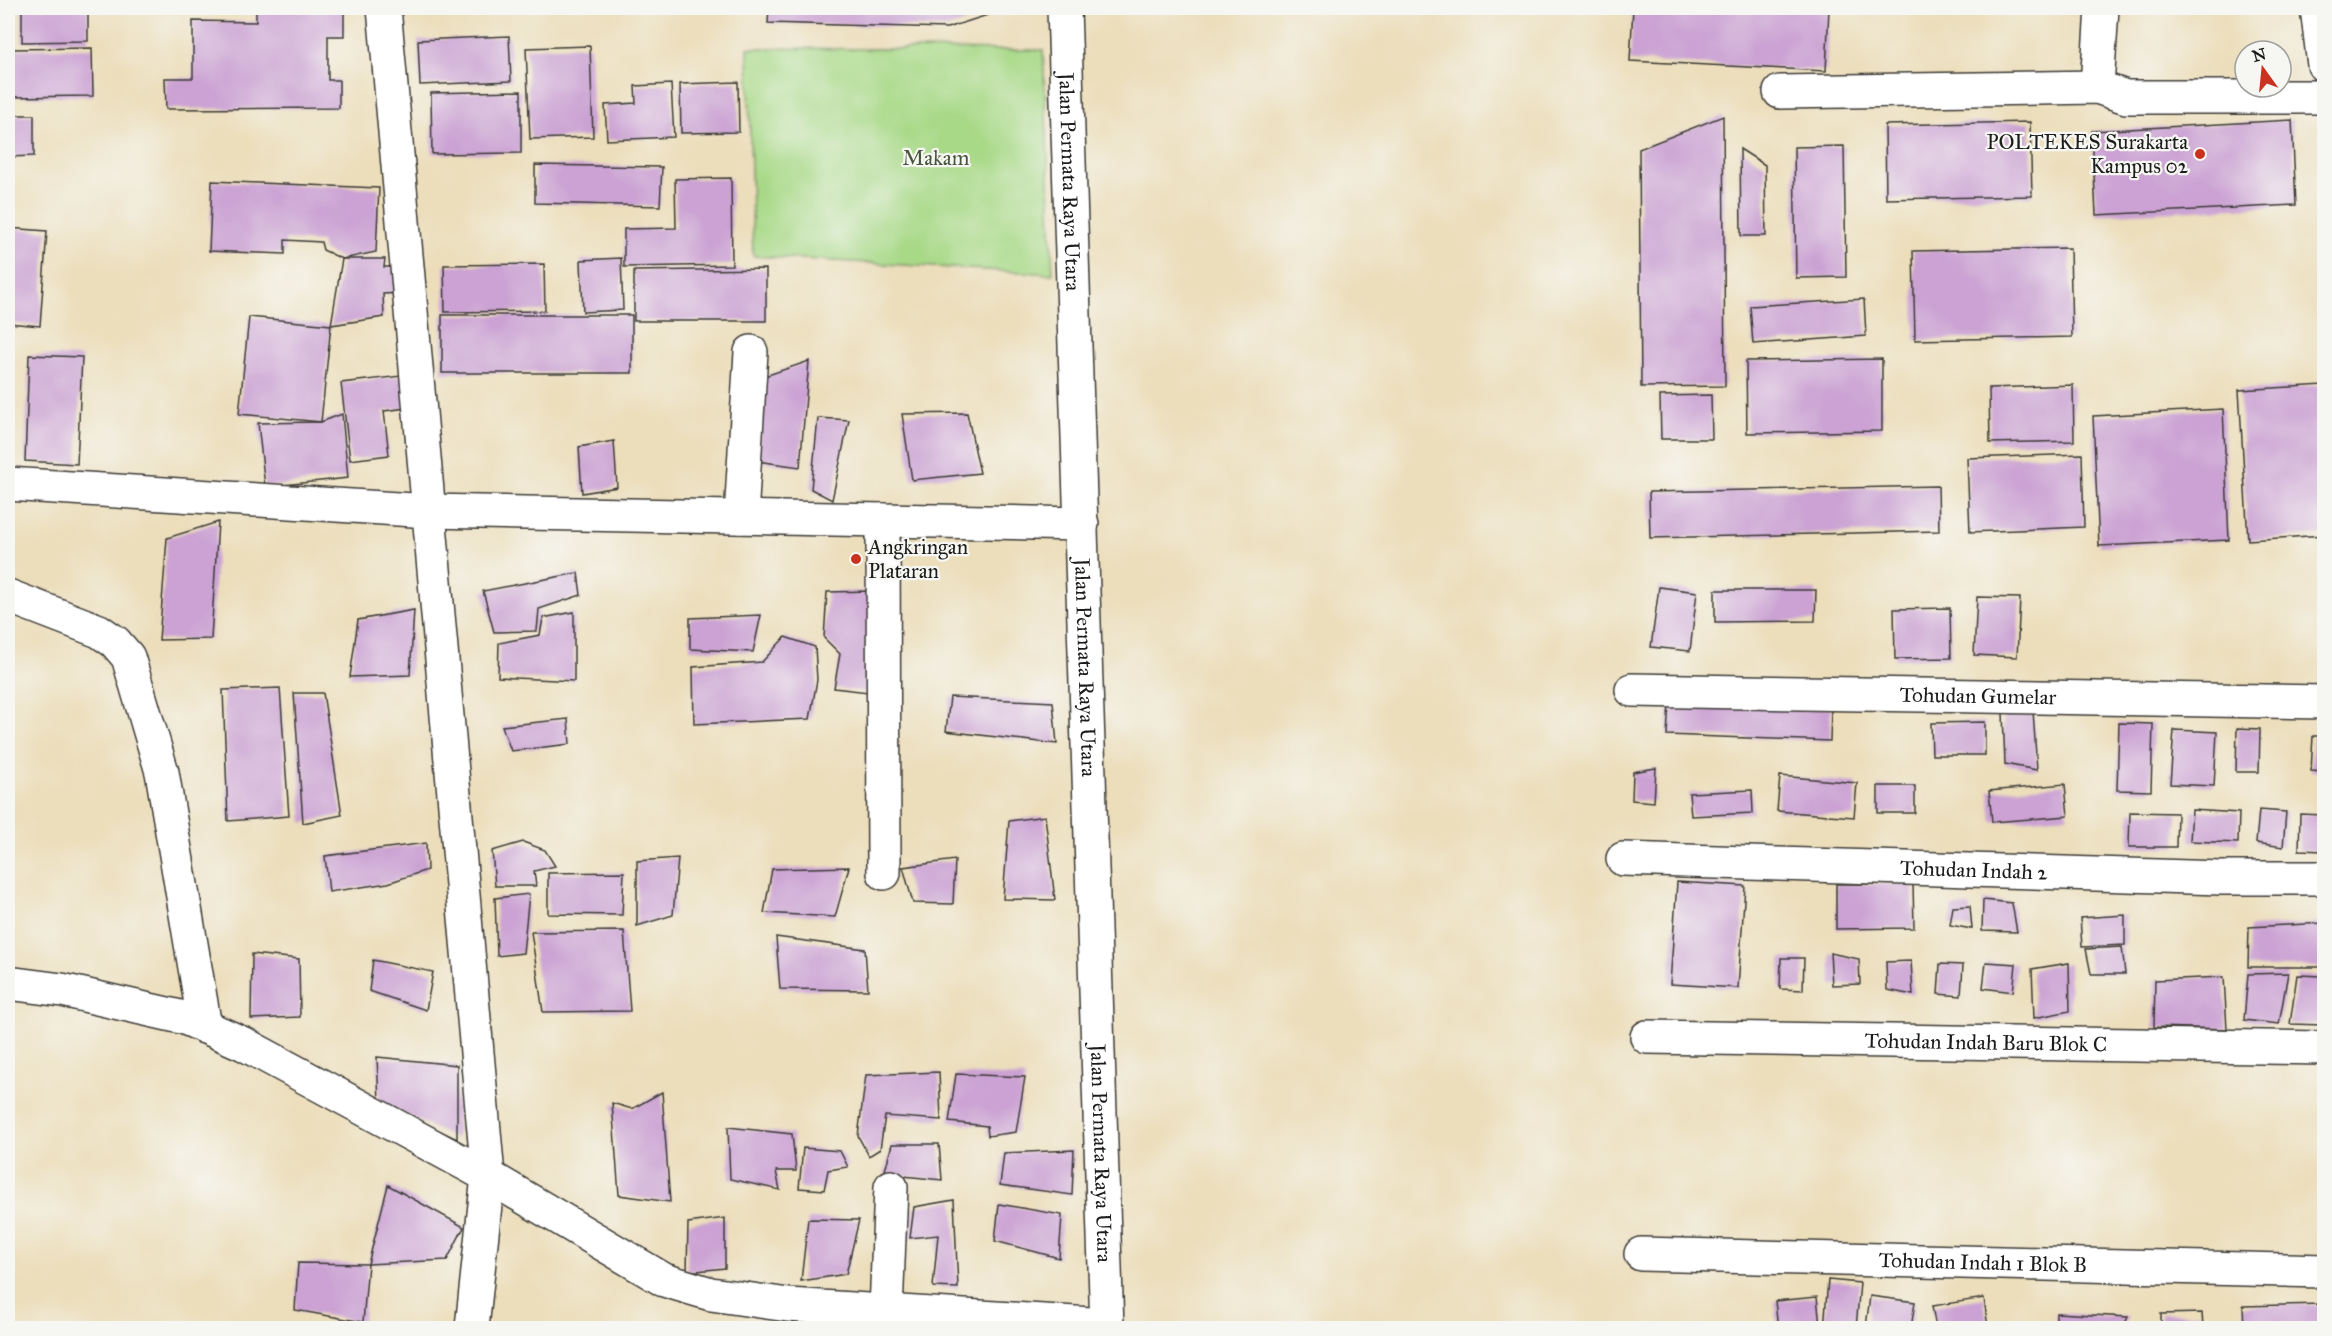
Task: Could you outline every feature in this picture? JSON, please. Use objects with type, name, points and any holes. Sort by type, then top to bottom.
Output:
[{"type":"street","points":[[384,8],[488,1176],[472,1329]]},
{"type":"street","name":"Jalan Permata Raya Utara","points":[[1064,8],[1107,1327]]},
{"type":"street","points":[[2097,87],[2102,8]]},
{"type":"street","points":[[2317,8],[2325,65]]},
{"type":"street","points":[[1780,92],[2097,87],[2126,97],[2146,98],[2325,97]]},
{"type":"street","points":[[741,517],[751,352]]},
{"type":"street","points":[[8,484],[429,511],[1082,524]]},
{"type":"street","points":[[883,520],[884,873]]},
{"type":"street","points":[[8,596],[99,631],[115,642],[128,657],[162,772],[205,1027]]},
{"type":"street","name":"Tohudan Gumelar","points":[[1632,690],[2325,702]]},
{"type":"street","name":"Tohudan Indah 2","points":[[1623,859],[2209,877],[2325,878]]},
{"type":"street","points":[[8,983],[73,993],[184,1018],[244,1044],[488,1176],[664,1280],[711,1294],[766,1302],[1107,1327]]},
{"type":"street","name":"Tohudan Indah Baru Blok C","points":[[1647,1037],[2325,1048]]},
{"type":"street","points":[[886,1311],[891,1187]]},
{"type":"street","name":"Tohudan Indah 1 Blok B","points":[[1641,1254],[2325,1271]]},
{"type":"green space","name":"Makam","points":[[748,48],[1043,50],[1053,274],[753,256]]},
{"type":"building","points":[[22,8],[88,8],[88,41],[22,42]]},
{"type":"building","points":[[256,8],[344,8],[344,36],[328,36],[328,80],[339,80],[339,108],[166,109],[165,78],[193,78],[193,21],[256,22]]},
{"type":"building","points":[[496,8],[496,11],[460,9]]},
{"type":"building","points":[[769,8],[991,8],[991,14],[947,28],[768,23]]},
{"type":"building","points":[[1633,8],[1829,8],[1826,71],[1630,61]]},
{"type":"building","points":[[509,36],[511,81],[420,85],[418,40]]},
{"type":"building","points":[[590,46],[593,137],[530,139],[526,48]]},
{"type":"building","points":[[92,48],[93,96],[8,97],[8,49]]},
{"type":"building","points":[[738,82],[739,132],[681,133],[680,84]]},
{"type":"building","points":[[671,84],[674,137],[607,140],[605,105],[636,103],[635,86]]},
{"type":"building","points":[[521,91],[521,153],[432,154],[431,93]]},
{"type":"building","points":[[8,115],[34,115],[34,156],[8,157]]},
{"type":"building","points":[[1723,116],[1725,386],[1641,387],[1639,149]]},
{"type":"building","points":[[2292,120],[2296,205],[2096,215],[2092,131]]},
{"type":"building","points":[[2030,122],[2032,196],[1886,199],[1885,125]]},
{"type":"building","points":[[1844,146],[1846,277],[1796,278],[1794,147]]},
{"type":"building","points":[[1740,149],[1765,165],[1766,236],[1741,236]]},
{"type":"building","points":[[535,165],[662,167],[660,206],[535,203]]},
{"type":"building","points":[[731,178],[732,265],[624,267],[624,229],[676,228],[675,179]]},
{"type":"building","points":[[212,181],[379,188],[376,252],[342,259],[323,250],[321,242],[285,240],[285,254],[209,251]]},
{"type":"building","points":[[8,228],[47,231],[40,326],[8,323]]},
{"type":"building","points":[[2070,248],[2072,337],[1915,340],[1913,251]]},
{"type":"building","points":[[621,258],[623,310],[583,312],[581,260]]},
{"type":"building","points":[[342,259],[385,259],[384,267],[401,267],[401,293],[383,294],[384,317],[331,325]]},
{"type":"building","points":[[544,264],[545,311],[445,312],[444,265]]},
{"type":"building","points":[[766,269],[766,321],[634,321],[634,271]]},
{"type":"building","points":[[1864,299],[1866,336],[1753,344],[1750,306]]},
{"type":"building","points":[[442,315],[632,315],[632,373],[442,373]]},
{"type":"building","points":[[249,317],[331,325],[321,422],[239,414]]},
{"type":"building","points":[[29,355],[82,357],[77,464],[25,461]]},
{"type":"building","points":[[1882,359],[1882,431],[1747,433],[1746,361]]},
{"type":"building","points":[[809,361],[800,467],[757,461],[765,376]]},
{"type":"building","points":[[410,375],[414,407],[384,411],[389,455],[350,460],[341,383]]},
{"type":"building","points":[[2073,385],[2074,441],[1990,443],[1989,388]]},
{"type":"building","points":[[2324,385],[2324,535],[2248,540],[2239,390]]},
{"type":"building","points":[[1711,395],[1712,439],[1661,439],[1660,396]]},
{"type":"building","points":[[2223,409],[2229,540],[2099,546],[2093,416]]},
{"type":"building","points":[[967,413],[980,473],[912,480],[902,414]]},
{"type":"building","points":[[342,414],[348,478],[265,487],[258,423],[321,422]]},
{"type":"building","points":[[818,418],[849,420],[832,500],[811,489]]},
{"type":"building","points":[[614,441],[617,487],[582,493],[579,447]]},
{"type":"building","points":[[2082,454],[2084,527],[1970,532],[1967,458]]},
{"type":"building","points":[[1938,486],[1939,531],[1650,538],[1649,492]]},
{"type":"building","points":[[218,522],[211,639],[159,640],[167,538]]},
{"type":"building","points":[[578,573],[581,595],[539,609],[537,631],[494,632],[483,591]]},
{"type":"building","points":[[1659,587],[1697,592],[1690,651],[1651,647]]},
{"type":"building","points":[[1715,590],[1816,590],[1815,621],[1715,622]]},
{"type":"building","points":[[872,591],[868,692],[834,688],[840,654],[824,638],[827,592]]},
{"type":"building","points":[[1977,597],[2020,598],[2017,657],[1974,655]]},
{"type":"building","points":[[1950,608],[1951,658],[1895,659],[1894,609]]},
{"type":"building","points":[[414,610],[410,675],[350,677],[358,620]]},
{"type":"building","points":[[574,612],[574,681],[498,677],[499,643],[540,635],[543,618]]},
{"type":"building","points":[[761,615],[753,652],[690,649],[690,618]]},
{"type":"building","points":[[785,637],[815,647],[817,680],[810,719],[694,724],[693,667],[762,662]]},
{"type":"building","points":[[280,688],[289,816],[228,821],[223,690]]},
{"type":"building","points":[[294,693],[323,693],[342,815],[303,823]]},
{"type":"building","points":[[950,697],[1053,702],[1057,744],[946,731]]},
{"type":"building","points":[[1669,701],[1831,708],[1830,741],[1667,735]]},
{"type":"building","points":[[2033,711],[2037,770],[2005,764],[2003,713]]},
{"type":"building","points":[[568,719],[570,744],[511,751],[502,726]]},
{"type":"building","points":[[1985,722],[1985,755],[1932,755],[1931,723]]},
{"type":"building","points":[[2119,723],[2153,724],[2151,791],[2117,790]]},
{"type":"building","points":[[2237,728],[2260,729],[2259,772],[2236,772]]},
{"type":"building","points":[[2174,730],[2217,732],[2214,786],[2170,784]]},
{"type":"building","points":[[2313,736],[2324,736],[2324,772],[2311,771]]},
{"type":"building","points":[[1656,768],[1654,802],[1632,800],[1633,772]]},
{"type":"building","points":[[1780,776],[1857,783],[1854,817],[1777,811]]},
{"type":"building","points":[[2065,784],[2068,816],[1992,822],[1989,791]]},
{"type":"building","points":[[1878,786],[1915,786],[1915,813],[1878,813]]},
{"type":"building","points":[[1752,790],[1753,813],[1691,816],[1689,793]]},
{"type":"building","points":[[2192,810],[2239,813],[2238,843],[2190,841]]},
{"type":"building","points":[[2259,810],[2286,812],[2283,847],[2256,843]]},
{"type":"building","points":[[2130,812],[2177,813],[2176,847],[2129,847]]},
{"type":"building","points":[[2300,814],[2324,815],[2324,851],[2299,850]]},
{"type":"building","points":[[1045,816],[1055,900],[1003,899],[1009,821]]},
{"type":"building","points":[[523,842],[545,850],[555,866],[534,871],[536,886],[495,886],[492,851]]},
{"type":"building","points":[[426,843],[427,870],[388,883],[329,892],[325,856]]},
{"type":"building","points":[[678,858],[673,915],[637,926],[637,861]]},
{"type":"building","points":[[955,860],[953,904],[913,903],[903,867]]},
{"type":"building","points":[[849,867],[835,917],[764,913],[772,869]]},
{"type":"building","points":[[624,872],[622,915],[548,914],[548,873]]},
{"type":"building","points":[[1677,882],[1745,886],[1738,988],[1670,984]]},
{"type":"building","points":[[1836,884],[1913,884],[1914,928],[1836,929]]},
{"type":"building","points":[[529,894],[523,953],[497,956],[495,898]]},
{"type":"building","points":[[1983,900],[2012,903],[2017,932],[1982,931]]},
{"type":"building","points":[[1970,906],[1972,929],[1950,925],[1953,907]]},
{"type":"building","points":[[2125,915],[2125,945],[2082,947],[2080,918]]},
{"type":"building","points":[[2324,923],[2324,967],[2248,967],[2249,927]]},
{"type":"building","points":[[624,931],[630,1011],[543,1012],[531,932]]},
{"type":"building","points":[[776,937],[865,949],[868,990],[780,989]]},
{"type":"building","points":[[2122,947],[2125,974],[2091,974],[2086,949]]},
{"type":"building","points":[[1830,953],[1859,959],[1860,984],[1832,985]]},
{"type":"building","points":[[252,954],[299,959],[300,1017],[251,1019]]},
{"type":"building","points":[[1781,958],[1804,958],[1803,990],[1780,989]]},
{"type":"building","points":[[373,960],[433,972],[426,1010],[369,991]]},
{"type":"building","points":[[1911,961],[1913,995],[1887,990],[1886,962]]},
{"type":"building","points":[[1986,962],[2016,964],[2013,992],[1983,988]]},
{"type":"building","points":[[2069,963],[2070,1011],[2034,1018],[2032,969]]},
{"type":"building","points":[[1940,964],[1963,965],[1961,996],[1938,994]]},
{"type":"building","points":[[2288,973],[2279,1024],[2244,1020],[2248,974]]},
{"type":"building","points":[[2297,975],[2324,976],[2324,1025],[2290,1024]]},
{"type":"building","points":[[2224,977],[2227,1029],[2154,1027],[2155,980]]},
{"type":"building","points":[[377,1057],[457,1065],[457,1139],[379,1102]]},
{"type":"building","points":[[939,1072],[941,1120],[885,1116],[880,1149],[869,1156],[858,1136],[866,1075]]},
{"type":"building","points":[[956,1074],[1025,1077],[1016,1132],[988,1136],[987,1126],[949,1122]]},
{"type":"building","points":[[662,1092],[670,1202],[619,1195],[612,1103],[632,1109]]},
{"type":"building","points":[[728,1127],[792,1134],[796,1171],[776,1171],[780,1190],[730,1179]]},
{"type":"building","points":[[892,1144],[939,1144],[942,1180],[884,1174]]},
{"type":"building","points":[[803,1148],[840,1151],[848,1167],[828,1170],[824,1190],[799,1188]]},
{"type":"building","points":[[1074,1150],[1072,1195],[1000,1185],[1004,1153]]},
{"type":"building","points":[[388,1185],[464,1227],[447,1260],[368,1264]]},
{"type":"building","points":[[954,1200],[958,1288],[933,1287],[938,1235],[910,1238],[914,1207]]},
{"type":"building","points":[[999,1204],[1062,1215],[1059,1258],[995,1241]]},
{"type":"building","points":[[725,1218],[725,1268],[687,1272],[688,1223]]},
{"type":"building","points":[[808,1219],[859,1220],[846,1274],[801,1281]]},
{"type":"building","points":[[298,1263],[368,1264],[363,1322],[295,1310]]},
{"type":"building","points":[[1828,1280],[1860,1283],[1856,1328],[1824,1328]]},
{"type":"building","points":[[1870,1296],[1915,1302],[1911,1328],[1866,1327]]},
{"type":"building","points":[[1817,1297],[1820,1325],[1778,1328],[1775,1301]]},
{"type":"building","points":[[1984,1298],[1988,1328],[1936,1328],[1932,1306]]},
{"type":"building","points":[[2324,1304],[2324,1328],[2244,1328],[2243,1306]]},
{"type":"building","points":[[2056,1313],[2128,1317],[2123,1328],[2056,1328]]},
{"type":"building","points":[[2202,1313],[2203,1328],[2161,1328],[2161,1314]]},
{"type":"place","name":"POLTEKES Surakarta Kampus 02","points":[[2200,154]]},
{"type":"place","name":"Angkringan Plataran","points":[[856,559]]}]
